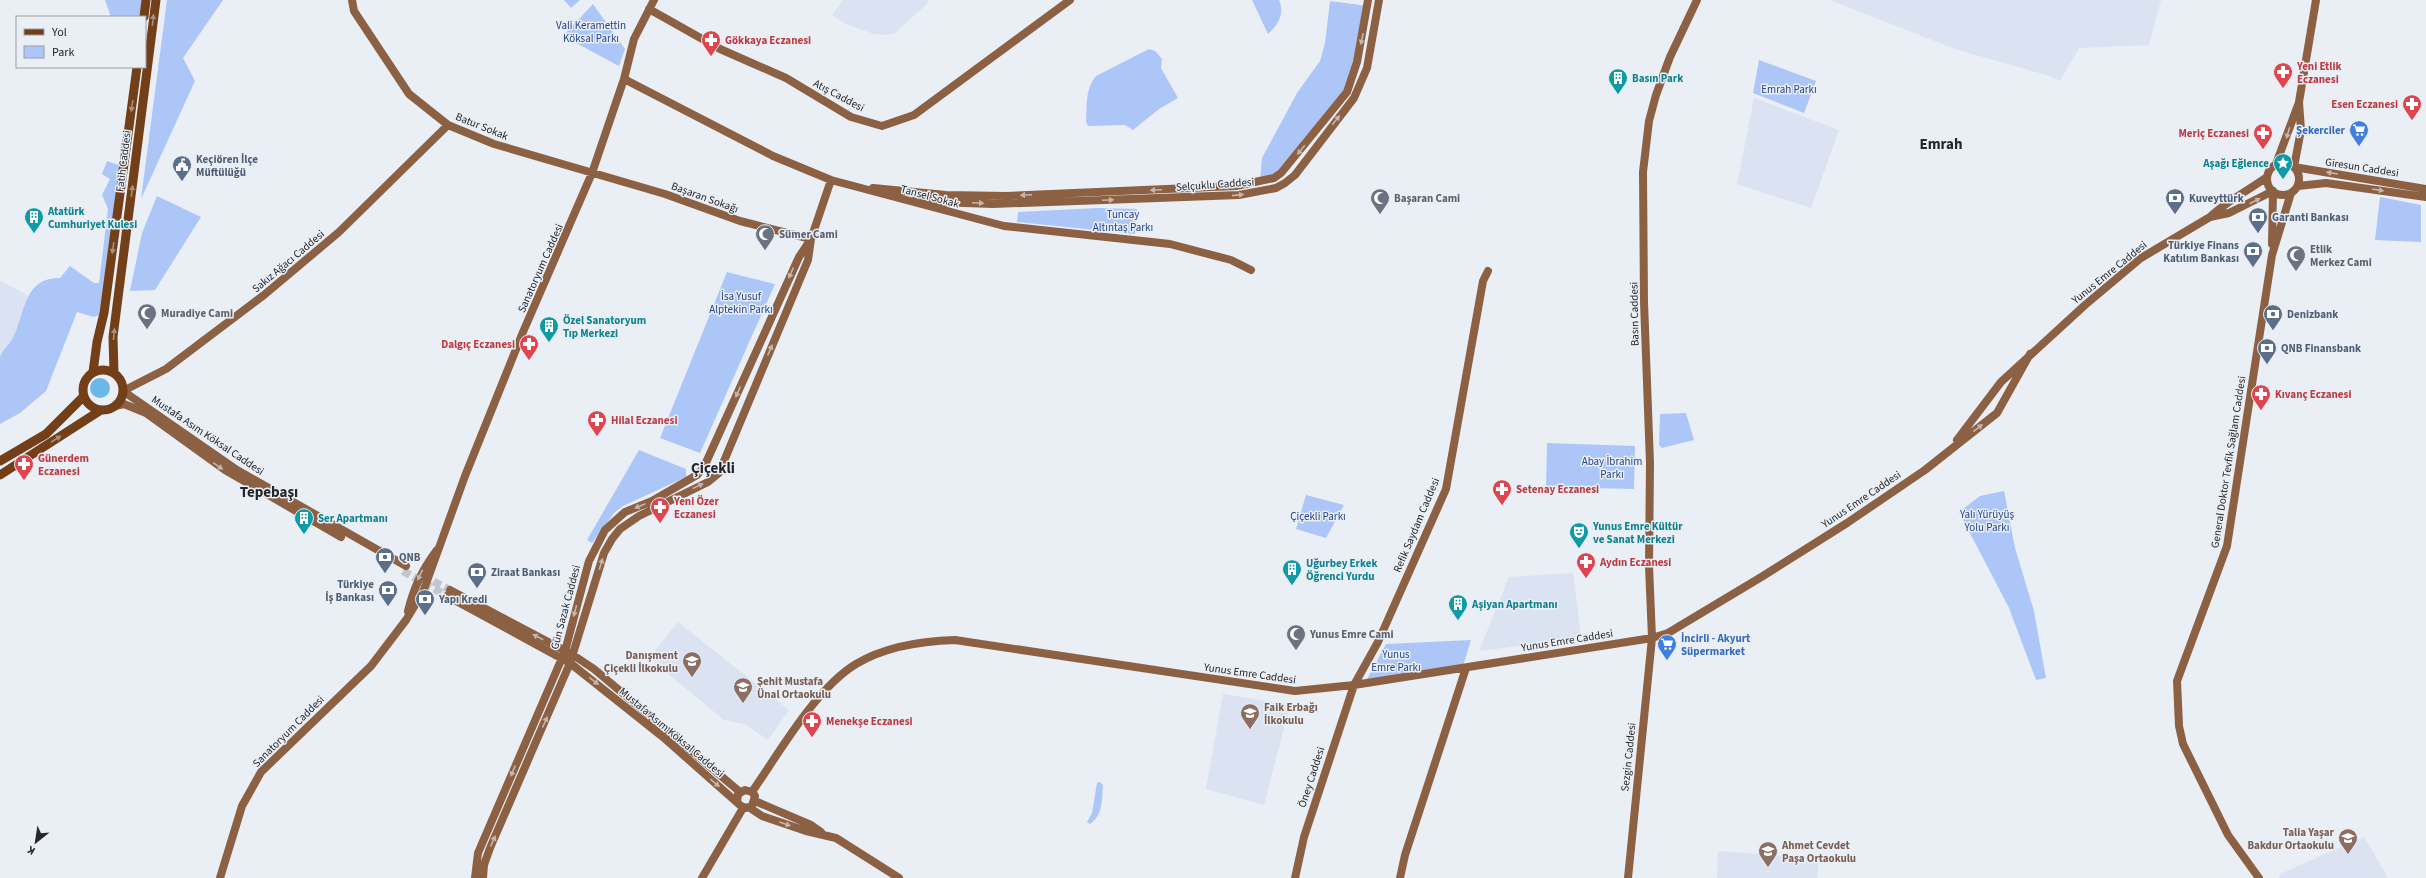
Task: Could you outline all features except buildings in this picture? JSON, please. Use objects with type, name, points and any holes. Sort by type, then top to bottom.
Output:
[{"type":"main road","points":[[144,16],[146,0]]},
{"type":"main road","name":"Fatih Caddesi","points":[[114,373],[113,338],[156,0]]},
{"type":"main road","name":"Batur Sokak","points":[[352,0],[354,11],[409,94],[448,125],[494,144],[592,173]]},
{"type":"main road","name":"Sanatoryum Caddesi","points":[[220,878],[242,806],[261,772],[371,666],[406,620],[415,586],[423,569],[442,543],[465,476],[523,332],[592,173],[624,79],[634,39],[654,0]]},
{"type":"main road","name":"Atış Caddesi","points":[[649,9],[720,49],[786,78],[851,116],[882,126],[914,115],[1070,0]]},
{"type":"main road","name":"Selçuklu Caddesi","points":[[857,186],[937,202],[1229,186],[1274,178],[1288,166],[1347,92],[1357,62],[1368,0]]},
{"type":"main road","name":"Selçuklu Caddesi","points":[[1006,199],[1238,196],[1276,188],[1295,175],[1354,98],[1368,68],[1380,0]]},
{"type":"main road","name":"Basın Caddesi","points":[[1652,638],[1649,566],[1650,463],[1644,302],[1644,172],[1649,121],[1656,95],[1670,57],[1697,0]]},
{"type":"main road","points":[[2267,177],[2273,191],[2282,195],[2291,193],[2298,186],[2299,176],[2294,166],[2300,130],[2300,102],[2316,0]]},
{"type":"main road","name":"Fatih Caddesi","points":[[93,372],[97,342],[104,313],[137,68]]},
{"type":"main road","name":"Tansel Sokak","points":[[624,79],[773,156],[831,180],[1004,226],[1170,244],[1230,260],[1251,270]]},
{"type":"main road","points":[[2210,218],[2223,205],[2244,194],[2267,177],[2272,167],[2276,164],[2300,102]]},
{"type":"main road","name":"Sakız Ağacı Caddesi","points":[[123,391],[166,369],[264,295],[339,232],[448,125]]},
{"type":"main road","points":[[2276,164],[2286,162],[2294,166]]},
{"type":"main road","name":"Giresun Caddesi","points":[[2294,166],[2426,189]]},
{"type":"main road","name":"Başaran Sokağı","points":[[592,173],[664,194],[740,221],[810,240]]},
{"type":"main road","name":"Gün Sazak Caddesi","points":[[483,878],[484,865],[490,848],[572,659],[604,553],[620,528],[639,516],[708,482],[719,473],[808,260],[810,240],[831,180]]},
{"type":"main road","name":"Giresun Caddesi","points":[[2298,186],[2326,183],[2426,198]]},
{"type":"main road","points":[[2210,218],[2229,213],[2273,191]]},
{"type":"main road","points":[[2272,255],[2273,191]]},
{"type":"main road","name":"General Doktor Tevfik Sağlam Caddesi","points":[[2259,878],[2228,835],[2183,744],[2179,726],[2177,682],[2227,546],[2272,255],[2291,193]]},
{"type":"main road","name":"Yunus Emre Caddesi","points":[[1947,452],[1998,386],[2030,354],[2141,258],[2210,218]]},
{"type":"main road","name":"Gün Sazak Caddesi","points":[[475,878],[478,853],[563,655],[588,561],[605,530],[625,512],[652,500],[691,479],[704,467],[799,257],[810,240]]},
{"type":"main road","name":"Refik Saydam Caddesi","points":[[1354,685],[1378,642],[1446,489],[1483,280],[1488,271]]},
{"type":"main road","name":"Yunus Emre Caddesi","points":[[752,792],[805,716],[840,677],[855,664],[870,657],[887,650],[923,641],[955,640],[1278,690],[1295,691],[1354,685],[1466,668],[1586,647],[1652,638],[1668,633],[1805,550],[1896,491],[1947,452],[1992,417],[2008,397],[2030,354]]},
{"type":"main road","points":[[0,475],[102,410],[115,406],[121,400],[123,391],[122,384],[114,373],[104,370],[93,372],[84,382],[84,396],[90,406],[102,410]]},
{"type":"main road","points":[[1998,386],[2004,389],[2008,397]]},
{"type":"main road","name":"Mustafa Asım Köksal Caddesi","points":[[115,406],[124,404],[146,413],[225,470],[404,569],[237,470],[123,391]]},
{"type":"main road","points":[[0,461],[46,434],[84,396]]},
{"type":"main road","points":[[1982,407],[1985,414],[1992,417]]},
{"type":"main road","name":"Mustafa Asım Köksal Caddesi","points":[[449,593],[563,655],[594,668],[740,792]]},
{"type":"main road","name":"Sezgin Caddesi","points":[[1628,878],[1652,638]]},
{"type":"main road","name":"Mustafa Asım Köksal Caddesi","points":[[572,659],[743,806],[762,816],[806,832],[823,834]]},
{"type":"main road","points":[[1400,878],[1405,855],[1466,668]]},
{"type":"main road","name":"Öney Caddesi","points":[[1295,878],[1304,837],[1354,685]]},
{"type":"main road","points":[[743,806],[740,792],[745,790],[752,792],[755,801]]},
{"type":"main road","points":[[702,878],[743,806],[755,801],[811,825],[823,834],[836,838],[899,878]]},
{"type":"shaded area","points":[[843,0],[927,0],[929,2],[894,34],[884,35],[874,34],[846,24],[832,15]]},
{"type":"shaded area","points":[[1830,0],[2161,0],[2149,45],[2079,48],[2060,81],[2050,76],[1955,49]]},
{"type":"shaded area","points":[[1754,98],[1839,130],[1811,208],[1737,184]]},
{"type":"shaded area","points":[[0,281],[25,294],[34,307],[0,372]]},
{"type":"shaded area","points":[[100,378],[107,381],[110,388],[107,395],[100,398],[93,395],[90,388],[93,381]]},
{"type":"shaded area","points":[[1573,573],[1581,638],[1479,651],[1509,577]]},
{"type":"shaded area","points":[[678,622],[789,710],[768,740],[745,724],[724,720],[649,658]]},
{"type":"shaded area","name":"Faik Erbağı İlkokulu","points":[[1223,694],[1290,705],[1264,805],[1206,789]]},
{"type":"shaded area","name":"Talia Yaşar Bakdur Ortaokulu","points":[[2364,837],[2388,878],[2279,878],[2280,874]]},
{"type":"shaded area","name":"Ahmet Cevdet Paşa Ortaokulu","points":[[1718,851],[1819,858],[1817,878],[1717,878]]},
{"type":"green space","points":[[105,0],[143,0],[141,16],[111,16]]},
{"type":"green space","points":[[167,0],[223,0],[183,58],[195,81],[141,199]]},
{"type":"green space","points":[[564,0],[580,0],[571,8]]},
{"type":"green space","points":[[1252,0],[1279,0],[1281,5],[1280,19],[1268,34]]},
{"type":"green space","points":[[1330,1],[1368,6],[1351,83],[1274,175],[1260,180],[1262,158],[1297,93],[1320,61],[1325,43]]},
{"type":"green space","name":"Vali Keramettin Köksal Parkı","points":[[593,4],[625,49],[619,66],[563,36]]},
{"type":"green space","points":[[1149,49],[1155,51],[1162,59],[1161,68],[1178,98],[1159,109],[1133,130],[1125,125],[1088,126],[1086,122],[1087,98],[1092,81],[1096,76]]},
{"type":"green space","name":"Emrah Parkı","points":[[1759,60],[1816,81],[1804,113],[1753,93]]},
{"type":"green space","points":[[107,161],[122,166],[99,315],[94,317],[77,312],[46,391],[20,413],[0,424],[0,358],[13,338],[32,290],[39,284],[48,280],[60,278],[70,266],[94,283],[99,283],[108,209],[102,195],[110,179],[102,174]]},
{"type":"green space","points":[[157,196],[201,217],[155,290],[130,291],[142,233]]},
{"type":"green space","points":[[2380,197],[2421,205],[2421,242],[2375,240]]},
{"type":"green space","name":"Tuncay Altıntaş Parkı","points":[[1098,208],[1137,209],[1135,234],[1017,222],[1018,212]]},
{"type":"green space","name":"İsa Yusuf Alptekin Parkı","points":[[727,272],[775,284],[700,453],[660,438]]},
{"type":"green space","points":[[1686,413],[1694,440],[1662,448],[1659,445],[1660,414]]},
{"type":"green space","name":"Abay İbrahim Parkı","points":[[1547,443],[1635,446],[1634,489],[1546,487]]},
{"type":"green space","points":[[639,450],[686,469],[686,477],[623,506],[614,513],[592,543],[587,540]]},
{"type":"green space","name":"Yalı Yürüyüş Yolu Parkı","points":[[2004,491],[2015,548],[2034,611],[2046,678],[2036,680],[2009,608],[1959,512],[1980,496]]},
{"type":"green space","name":"Çiçekli Parkı","points":[[1306,495],[1344,505],[1326,538],[1296,529]]},
{"type":"green space","name":"Yunus Emre Parkı","points":[[1471,640],[1463,666],[1366,681],[1386,644]]},
{"type":"green space","points":[[1100,782],[1103,785],[1100,812],[1090,824],[1087,822],[1092,813],[1097,783]]},
{"type":"tunnel","points":[[403,571],[447,596]]},
{"type":"tunnel","points":[[423,576],[450,590]]},
{"type":"place","name":"Gökkaya Eczanesi","points":[[711,57]]},
{"type":"place","name":"Yeni Etlik Eczanesi","points":[[2283,89]]},
{"type":"place","name":"Basın Park","points":[[1618,95]]},
{"type":"place","name":"Esen Eczanesi","points":[[2412,121]]},
{"type":"place","name":"Şekerciler","points":[[2359,147]]},
{"type":"place","name":"Meriç Eczanesi","points":[[2263,150]]},
{"type":"place","name":"Aşağı Eğlence","points":[[2283,180]]},
{"type":"place","name":"Keçiören İlçe Müftülüğü","points":[[182,182]]},
{"type":"place","name":"Başaran Cami","points":[[1380,215]]},
{"type":"place","name":"Kuveyttürk","points":[[2175,215]]},
{"type":"place","name":"Atatürk Cumhuriyet Kulesi","points":[[34,234]]},
{"type":"place","name":"Garanti Bankası","points":[[2258,234]]},
{"type":"place","name":"Sümer Cami","points":[[765,251]]},
{"type":"place","name":"Türkiye Finans Katılım Bankası","points":[[2253,268]]},
{"type":"place","name":"Etlik Merkez Cami","points":[[2296,272]]},
{"type":"place","name":"Muradiye Cami","points":[[147,330]]},
{"type":"place","name":"Denizbank","points":[[2273,331]]},
{"type":"place","name":"Özel Sanatoryum Tıp Merkezi","points":[[549,343]]},
{"type":"place","name":"Dalgıç Eczanesi","points":[[529,361]]},
{"type":"place","name":"QNB Finansbank","points":[[2267,365]]},
{"type":"place","name":"Kıvanç Eczanesi","points":[[2261,411]]},
{"type":"place","name":"Hilal Eczanesi","points":[[597,437]]},
{"type":"place","name":"Günerdem Eczanesi","points":[[24,481]]},
{"type":"place","name":"Setenay Eczanesi","points":[[1502,506]]},
{"type":"place","name":"Yeni Özer Eczanesi","points":[[660,524]]},
{"type":"place","name":"Ser Apartmanı","points":[[304,535]]},
{"type":"place","name":"Yunus Emre Kültür ve Sanat Merkezi","points":[[1579,549]]},
{"type":"place","name":"QNB","points":[[385,574]]},
{"type":"place","name":"Aydın Eczanesi","points":[[1586,579]]},
{"type":"place","name":"Uğurbey Erkek Öğrenci Yurdu","points":[[1292,586]]},
{"type":"place","name":"Ziraat Bankası","points":[[477,589]]},
{"type":"place","name":"Türkiye İş Bankası","points":[[388,607]]},
{"type":"place","name":"Yapı Kredi","points":[[425,616]]},
{"type":"place","name":"Aşiyan Apartmanı","points":[[1458,621]]},
{"type":"place","name":"Yunus Emre Cami","points":[[1296,651]]},
{"type":"place","name":"İncirli - Akyurt Süpermarket","points":[[1667,661]]},
{"type":"place","name":"Danışment Çiçekli İlkokulu","points":[[692,678]]},
{"type":"place","name":"Şehit Mustafa Ünal Ortaokulu","points":[[743,704]]},
{"type":"place","name":"Faik Erbağı İlkokulu","points":[[1250,730]]},
{"type":"place","name":"Menekşe Eczanesi","points":[[812,738]]},
{"type":"place","name":"Talia Yaşar Bakdur Ortaokulu","points":[[2348,855]]},
{"type":"place","name":"Ahmet Cevdet Paşa Ortaokulu","points":[[1768,868]]},
{"type":"district","name":"Emrah","points":[[1941,144]]},
{"type":"district","name":"Çiçekli","points":[[713,468]]},
{"type":"district","name":"Tepebaşı","points":[[269,492]]}]
